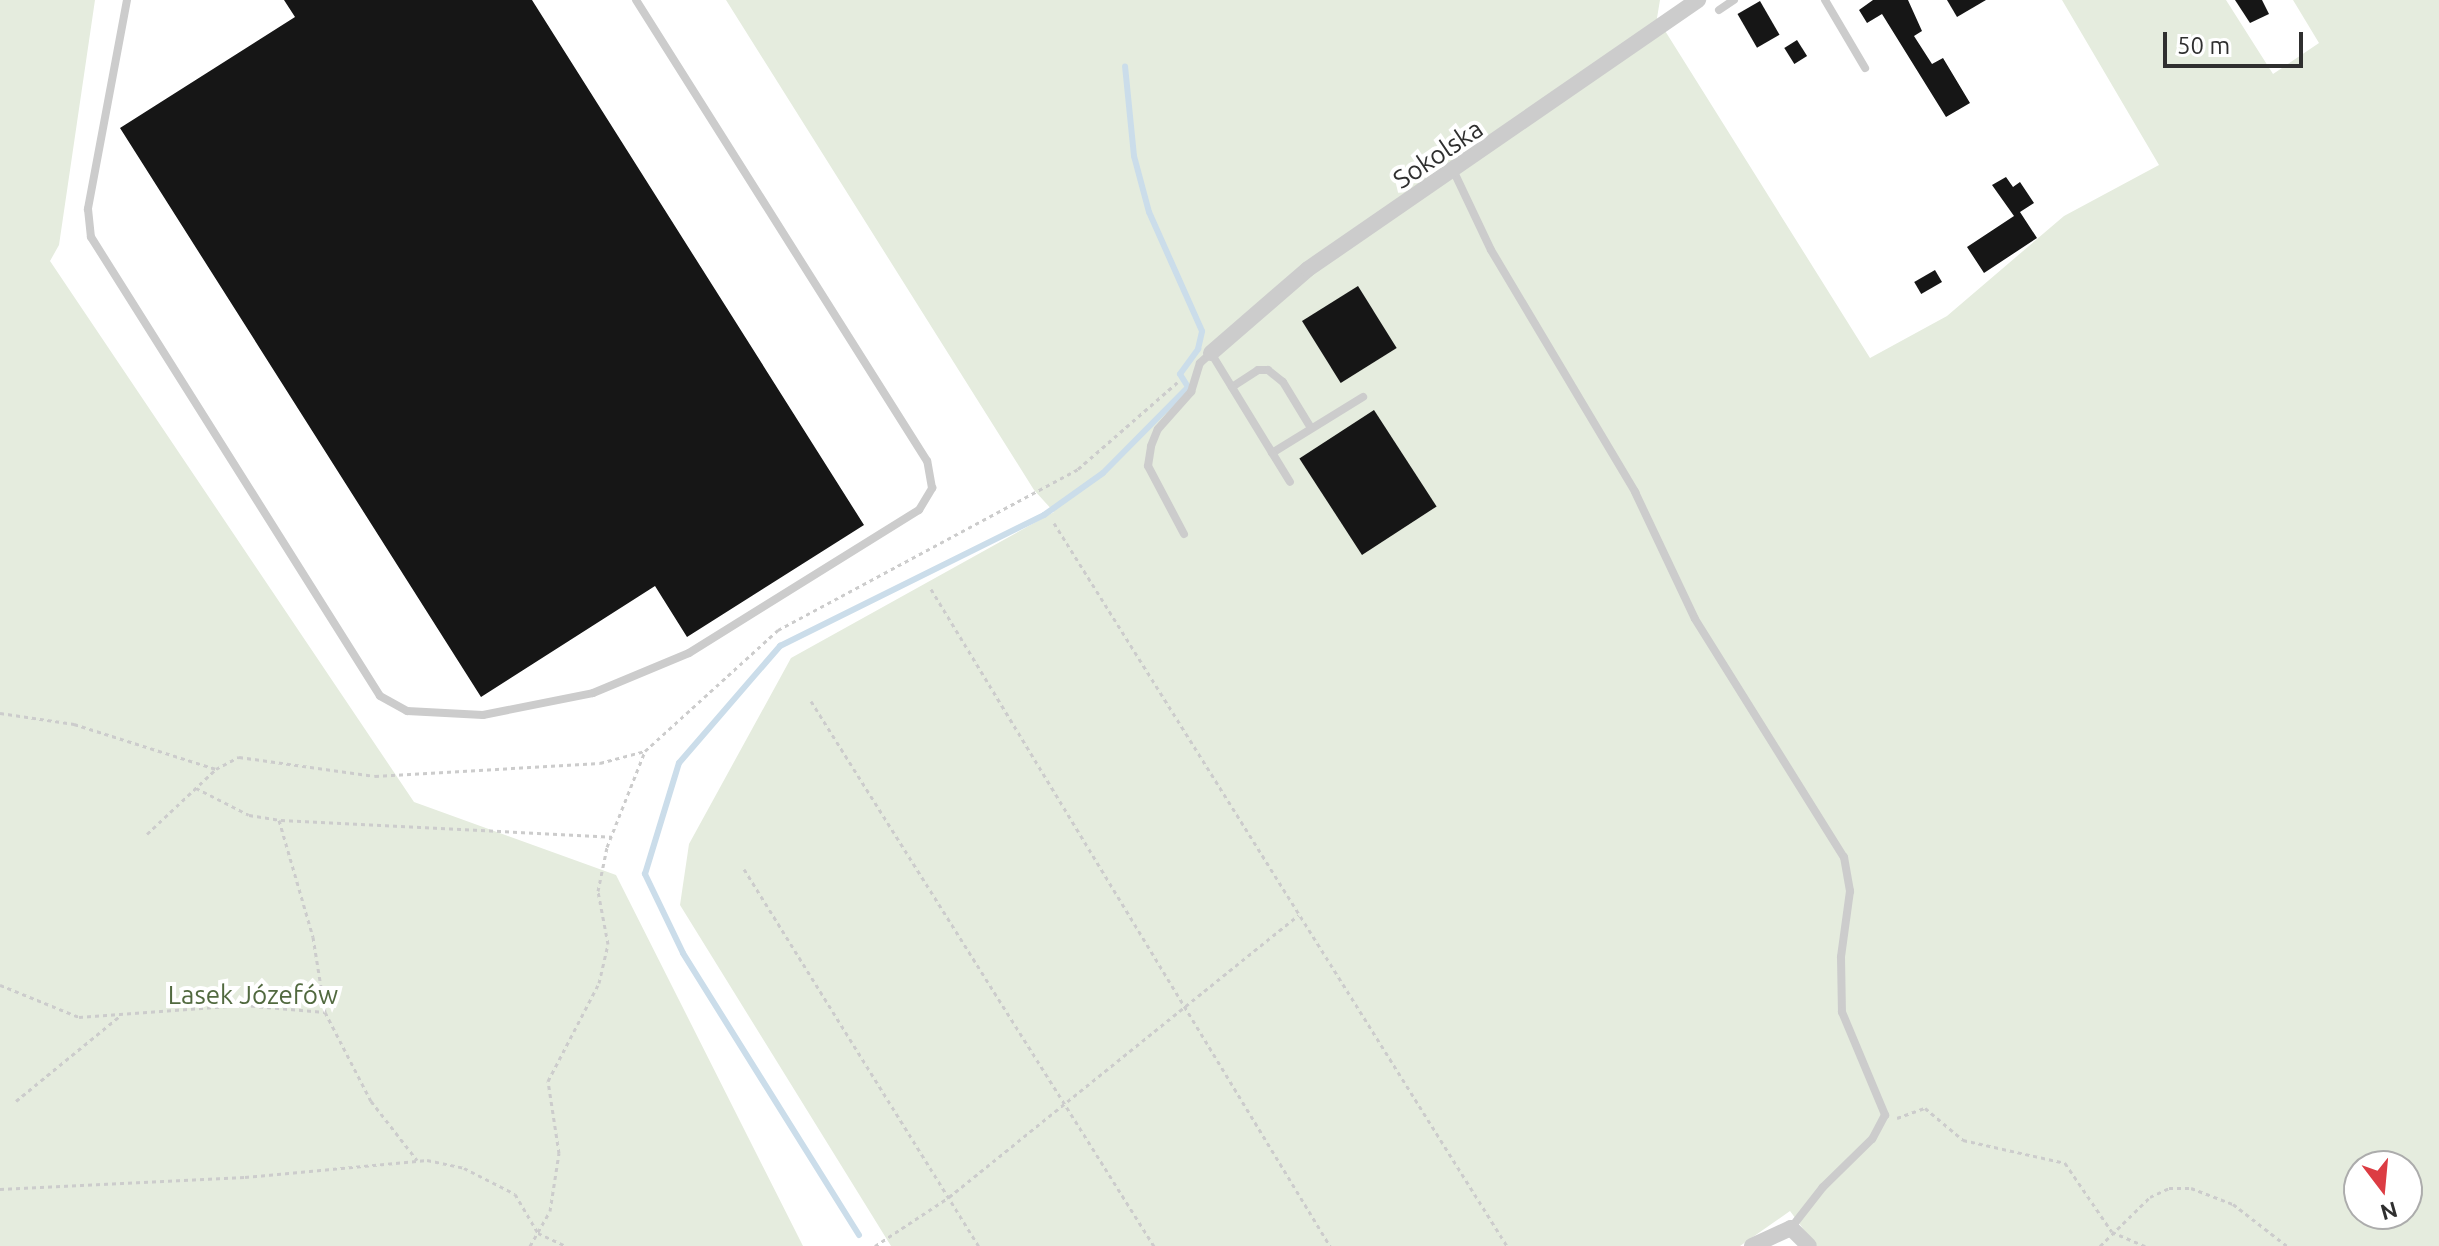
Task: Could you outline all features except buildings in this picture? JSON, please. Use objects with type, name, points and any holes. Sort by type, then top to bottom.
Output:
[{"type":"street","name":"Sokolska","points":[[1211,353],[1288,284],[1454,172],[1698,0]]},
{"type":"street","points":[[1752,1246],[1791,1228],[1809,1246]]},
{"type":"lane","points":[[127,0],[88,209],[91,237],[380,696],[407,711],[483,715],[593,693],[689,653],[919,510],[932,488],[927,461],[636,0]]},
{"type":"lane","points":[[1719,10],[1734,0]]},
{"type":"lane","points":[[1825,0],[1865,68]]},
{"type":"lane","points":[[1454,172],[1491,250],[1635,492],[1695,619],[1837,840],[1850,891],[1841,957],[1842,1012],[1885,1115],[1872,1139],[1823,1187],[1791,1228]]},
{"type":"lane","points":[[1184,534],[1148,466],[1158,429],[1191,392],[1195,375],[1211,353],[1290,482]]},
{"type":"lane","points":[[1232,387],[1258,370],[1268,370],[1283,382],[1311,428]]},
{"type":"lane","points":[[1272,453],[1363,397]]},
{"type":"path","points":[[530,1246],[550,1211],[559,1153],[548,1081],[599,983],[608,944],[598,891],[612,837],[645,751],[778,630],[1078,469],[1183,377],[1195,375]]},
{"type":"path","points":[[1054,523],[1507,1246]]},
{"type":"path","points":[[931,589],[1182,1007],[1330,1246]]},
{"type":"path","points":[[811,701],[1154,1246]]},
{"type":"path","points":[[0,713],[74,724],[216,769]]},
{"type":"path","points":[[147,834],[216,769],[239,757],[375,776],[479,773],[521,764],[600,763],[645,751]]},
{"type":"path","points":[[196,788],[249,815],[279,820],[612,837]]},
{"type":"path","points":[[279,820],[313,937],[325,1012],[371,1101],[417,1160]]},
{"type":"path","points":[[744,869],[979,1246]]},
{"type":"path","points":[[875,1246],[949,1197],[1299,915]]},
{"type":"path","points":[[0,985],[79,1017],[243,1005],[325,1012]]},
{"type":"path","points":[[16,1101],[120,1016]]},
{"type":"path","points":[[1885,1115],[1900,1118],[1925,1108],[1963,1140],[2065,1163],[2112,1232],[2145,1246]]},
{"type":"path","points":[[0,1189],[245,1177],[417,1160],[464,1168],[515,1194],[538,1233],[566,1246]]},
{"type":"path","points":[[2100,1246],[2150,1197],[2169,1188],[2191,1188],[2233,1204],[2287,1246]]},
{"type":"green space","name":"Lasek Józefów","points":[[0,0],[95,0],[59,245],[50,261],[414,802],[616,875],[803,1246],[0,1246]]},
{"type":"green space","points":[[726,0],[1660,0],[1657,18],[1870,358],[1947,316],[2064,216],[2159,165],[2062,0],[2226,0],[2273,74],[2319,43],[2293,0],[2439,0],[2439,1246],[1816,1246],[1790,1211],[1740,1246],[891,1246],[680,905],[689,844],[791,658],[1054,512],[1034,490]]},
{"type":"waterway","points":[[859,1235],[683,953],[645,874],[679,763],[780,646],[1044,515],[1103,473],[1188,387],[1180,374],[1198,349],[1202,331],[1149,212],[1134,156],[1125,66]]}]
